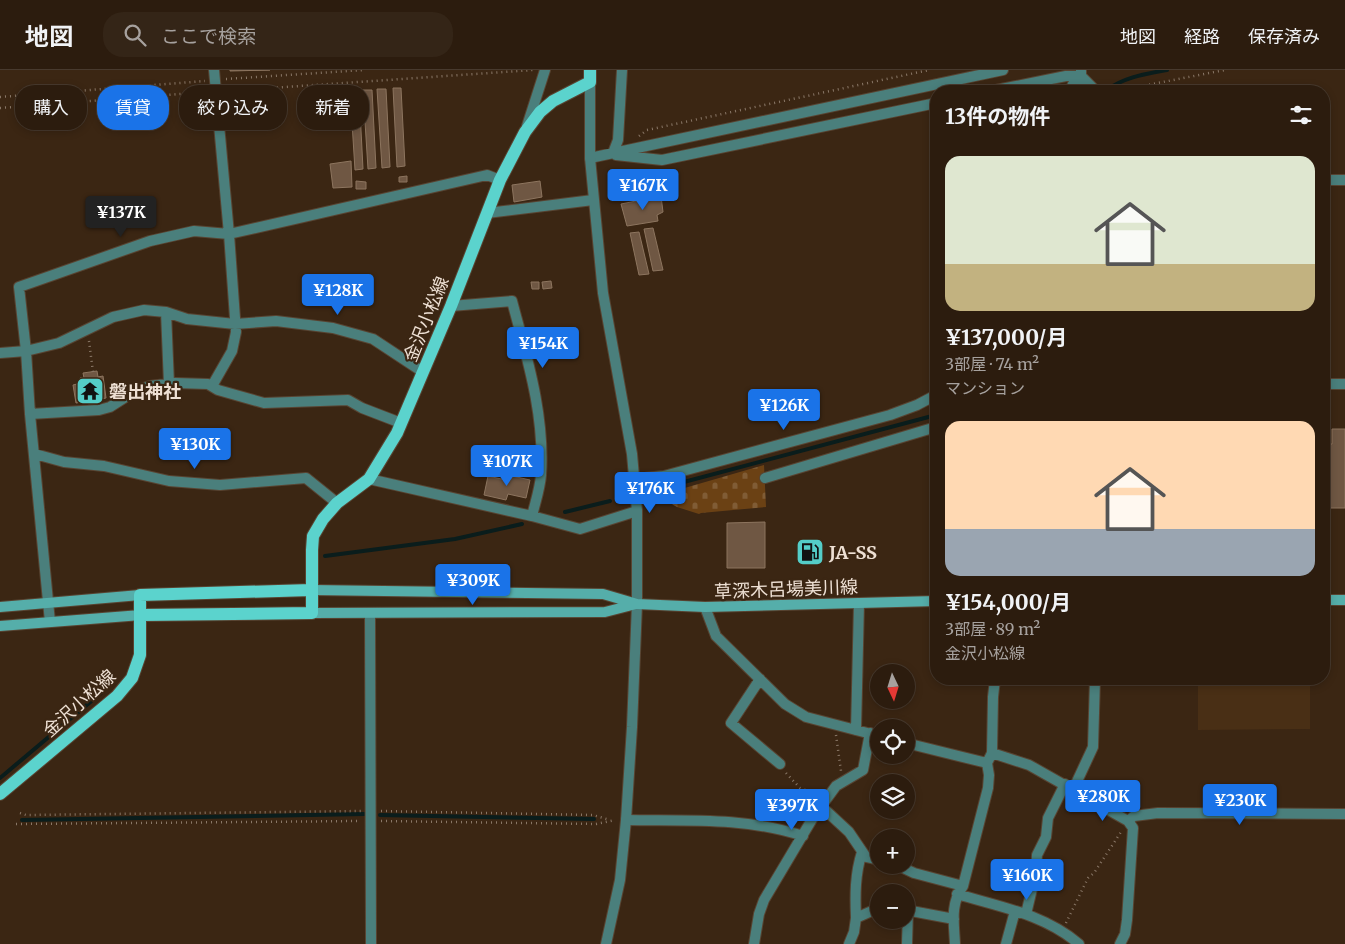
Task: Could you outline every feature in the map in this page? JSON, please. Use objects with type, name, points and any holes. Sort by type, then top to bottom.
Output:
[{"type":"main road","name":"金沢小松線","points":[[312,613],[313,536],[323,519],[338,503],[369,479],[401,423],[451,306],[500,180],[525,132],[540,112],[590,76]]},
{"type":"main road","points":[[0,607],[140,595],[311,590]]},
{"type":"main road","name":"草深木呂場美川線","points":[[311,590],[603,594],[637,604],[705,607],[930,601]]},
{"type":"main road","name":"金沢小松線","points":[[0,794],[117,696],[132,678],[140,655],[140,595]]},
{"type":"main road","points":[[1330,600],[1345,600]]},
{"type":"main road","name":"草深木呂場美川線","points":[[312,613],[604,612],[637,604]]},
{"type":"main road","points":[[0,626],[141,615],[312,613]]},
{"type":"street","points":[[525,132],[545,70]]},
{"type":"street","points":[[611,154],[618,140],[622,70]]},
{"type":"street","points":[[933,85],[1003,70]]},
{"type":"street","points":[[590,76],[590,158],[602,293],[632,454],[638,512],[637,604],[626,820],[620,880],[606,944]]},
{"type":"street","points":[[1021,85],[1066,76],[1083,76]]},
{"type":"street","points":[[1073,85],[1083,76]]},
{"type":"street","points":[[590,158],[930,86]]},
{"type":"street","points":[[611,154],[662,160],[930,104]]},
{"type":"street","points":[[212,386],[232,351],[236,332],[219,130]]},
{"type":"street","points":[[50,622],[19,287],[150,241],[194,231],[229,234],[487,176],[500,180]]},
{"type":"street","points":[[1330,180],[1345,180]]},
{"type":"street","points":[[487,213],[593,200]]},
{"type":"street","points":[[451,306],[512,302],[532,377],[541,426],[541,476],[532,516]]},
{"type":"street","points":[[0,353],[26,351],[59,344],[114,317],[144,310],[166,312],[187,319],[235,324],[276,321],[333,328],[373,339],[423,372]]},
{"type":"street","points":[[166,312],[169,384]]},
{"type":"street","points":[[30,414],[99,410],[110,407],[135,391],[150,386],[208,384],[218,390],[264,403],[348,400],[362,408],[401,423]]},
{"type":"street","points":[[1330,384],[1345,384]]},
{"type":"street","points":[[635,479],[664,476],[890,415],[930,398]]},
{"type":"street","points":[[765,478],[930,428]]},
{"type":"street","points":[[35,454],[64,462],[104,466],[169,481],[220,484],[306,478],[338,503]]},
{"type":"street","points":[[369,479],[532,516],[580,529],[638,512]]},
{"type":"street","points":[[856,730],[859,603]]},
{"type":"street","points":[[705,607],[716,636],[785,704],[806,717],[870,733]]},
{"type":"street","points":[[370,613],[372,944]]},
{"type":"street","points":[[760,679],[731,723],[780,764]]},
{"type":"street","points":[[955,944],[953,908],[960,890],[988,788],[994,685]]},
{"type":"street","points":[[1026,914],[1036,872],[1037,856],[1046,837],[1048,818],[1093,747],[1095,685]]},
{"type":"street","points":[[915,745],[1029,764],[1128,821],[1133,828],[1134,837],[1127,920],[1120,944]]},
{"type":"street","points":[[754,944],[759,914],[764,900],[814,816],[836,786],[863,770],[870,747]]},
{"type":"street","points":[[825,803],[849,832],[866,858],[870,859]]},
{"type":"street","points":[[1128,821],[1134,816],[1158,812],[1345,814]]},
{"type":"street","points":[[626,820],[720,820],[744,822],[786,830],[803,836]]},
{"type":"street","points":[[849,944],[854,932],[856,918],[857,867],[862,852]]},
{"type":"street","points":[[915,873],[1015,911],[1035,916],[1063,931],[1079,944]]},
{"type":"street","points":[[915,911],[954,918]]},
{"type":"street","points":[[1006,944],[1015,911]]},
{"type":"street","points":[[856,918],[870,912]]},
{"type":"street","points":[[907,929],[907,944]]},
{"type":"path","points":[[0,97],[215,75],[364,70]]},
{"type":"path","points":[[287,87],[537,70]]},
{"type":"path","points":[[634,139],[647,130],[929,70]]},
{"type":"path","points":[[1142,85],[1224,70]]},
{"type":"path","points":[[0,108],[179,95]]},
{"type":"path","points":[[88,329],[93,372]]},
{"type":"path","points":[[835,724],[843,783]]},
{"type":"path","points":[[780,764],[788,776],[800,788],[825,803]]},
{"type":"path","points":[[20,813],[371,816],[596,824],[612,820],[626,820]]},
{"type":"path","points":[[16,824],[371,816],[593,814],[612,820]]},
{"type":"path","points":[[1063,931],[1088,878],[1094,873],[1128,821]]},
{"type":"shaded area","points":[[1198,685],[1310,685],[1310,729],[1198,730]]},
{"type":"green space","points":[[764,465],[766,507],[699,514],[677,507],[657,496]]},
{"type":"building","points":[[230,70],[270,70],[230,71]]},
{"type":"building","points":[[393,88],[401,88],[405,166],[397,167]]},
{"type":"building","points":[[377,89],[386,89],[390,167],[382,168]]},
{"type":"building","points":[[369,90],[372,90],[376,168],[368,169],[366,130],[369,130]]},
{"type":"building","points":[[352,130],[361,130],[363,169],[355,170]]},
{"type":"building","points":[[351,161],[352,187],[333,188],[330,164]]},
{"type":"building","points":[[407,176],[407,182],[399,182],[399,177]]},
{"type":"building","points":[[356,181],[366,182],[366,189],[356,189]]},
{"type":"building","points":[[540,181],[542,197],[514,202],[512,185]]},
{"type":"building","points":[[661,196],[663,212],[657,215],[658,221],[627,226],[621,204]]},
{"type":"building","points":[[653,228],[663,270],[653,271],[644,229]]},
{"type":"building","points":[[639,232],[649,274],[639,275],[630,233]]},
{"type":"building","points":[[551,281],[552,288],[543,289],[542,282]]},
{"type":"building","points":[[531,282],[539,282],[539,289],[532,289]]},
{"type":"building","name":"磐出神社","points":[[97,371],[98,377],[103,376],[106,398],[101,399],[101,403],[89,405],[88,401],[76,403],[73,385],[81,383],[80,378],[84,378],[83,373]]},
{"type":"building","points":[[1332,429],[1345,429],[1345,508],[1330,508],[1330,444],[1332,444]]},
{"type":"building","points":[[508,475],[530,480],[526,498],[508,494],[506,500],[484,495],[488,476],[506,480]]},
{"type":"building","points":[[765,522],[765,568],[727,568],[727,523]]},
{"type":"waterway","points":[[1114,85],[1127,79],[1167,70]]},
{"type":"waterway","points":[[665,487],[930,417]]},
{"type":"waterway","points":[[565,512],[610,501]]},
{"type":"waterway","points":[[325,556],[455,539],[522,524]]},
{"type":"waterway","points":[[0,778],[101,693]]},
{"type":"waterway","points":[[22,820],[364,814]]},
{"type":"waterway","points":[[380,815],[594,819]]},
{"type":"place","name":"磐出神社","points":[[90,391]]},
{"type":"place","name":"JA-SS","points":[[810,552]]}]
